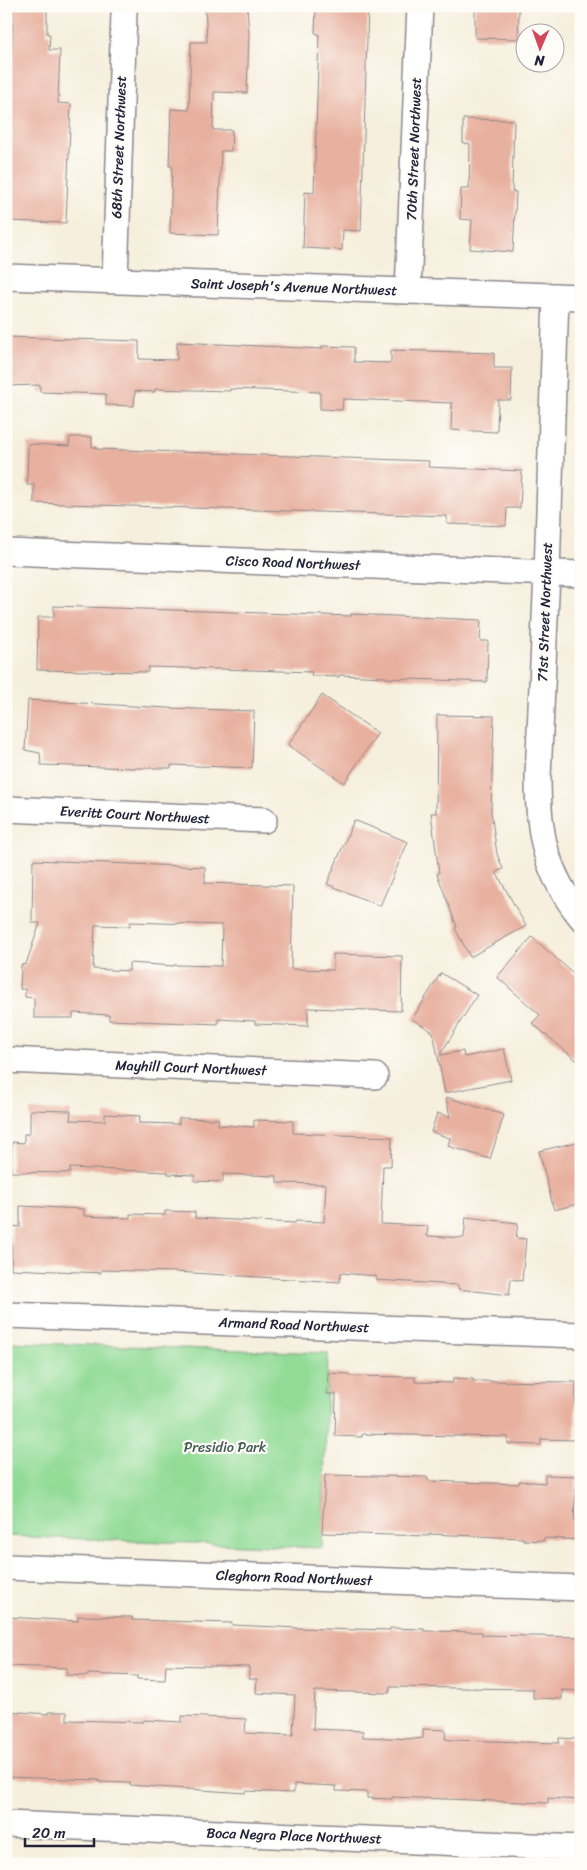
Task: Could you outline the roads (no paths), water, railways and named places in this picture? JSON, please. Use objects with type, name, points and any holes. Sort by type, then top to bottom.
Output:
[{"type":"street","name":"70th Street Northwest","points":[[408,291],[420,6]]},
{"type":"street","name":"68th Street Northwest","points":[[115,280],[124,13]]},
{"type":"street","name":"Saint Joseph's Avenue Northwest","points":[[6,277],[581,297]]},
{"type":"street","name":"71st Street Northwest","points":[[556,296],[538,812],[542,836],[555,879],[581,917]]},
{"type":"street","name":"Cisco Road Northwest","points":[[6,552],[581,574]]},
{"type":"street","name":"Everitt Court Northwest","points":[[6,809],[264,820]]},
{"type":"street","name":"Mayhill Court Northwest","points":[[6,1060],[375,1076]]},
{"type":"street","name":"Armand Road Northwest","points":[[6,1315],[581,1335]]},
{"type":"street","name":"Cleghorn Road Northwest","points":[[6,1567],[581,1588]]},
{"type":"street","name":"Boca Negra Place Northwest","points":[[6,1824],[581,1848]]},
{"type":"park label","name":"Presidio Park","points":[[225,1447]]}]
